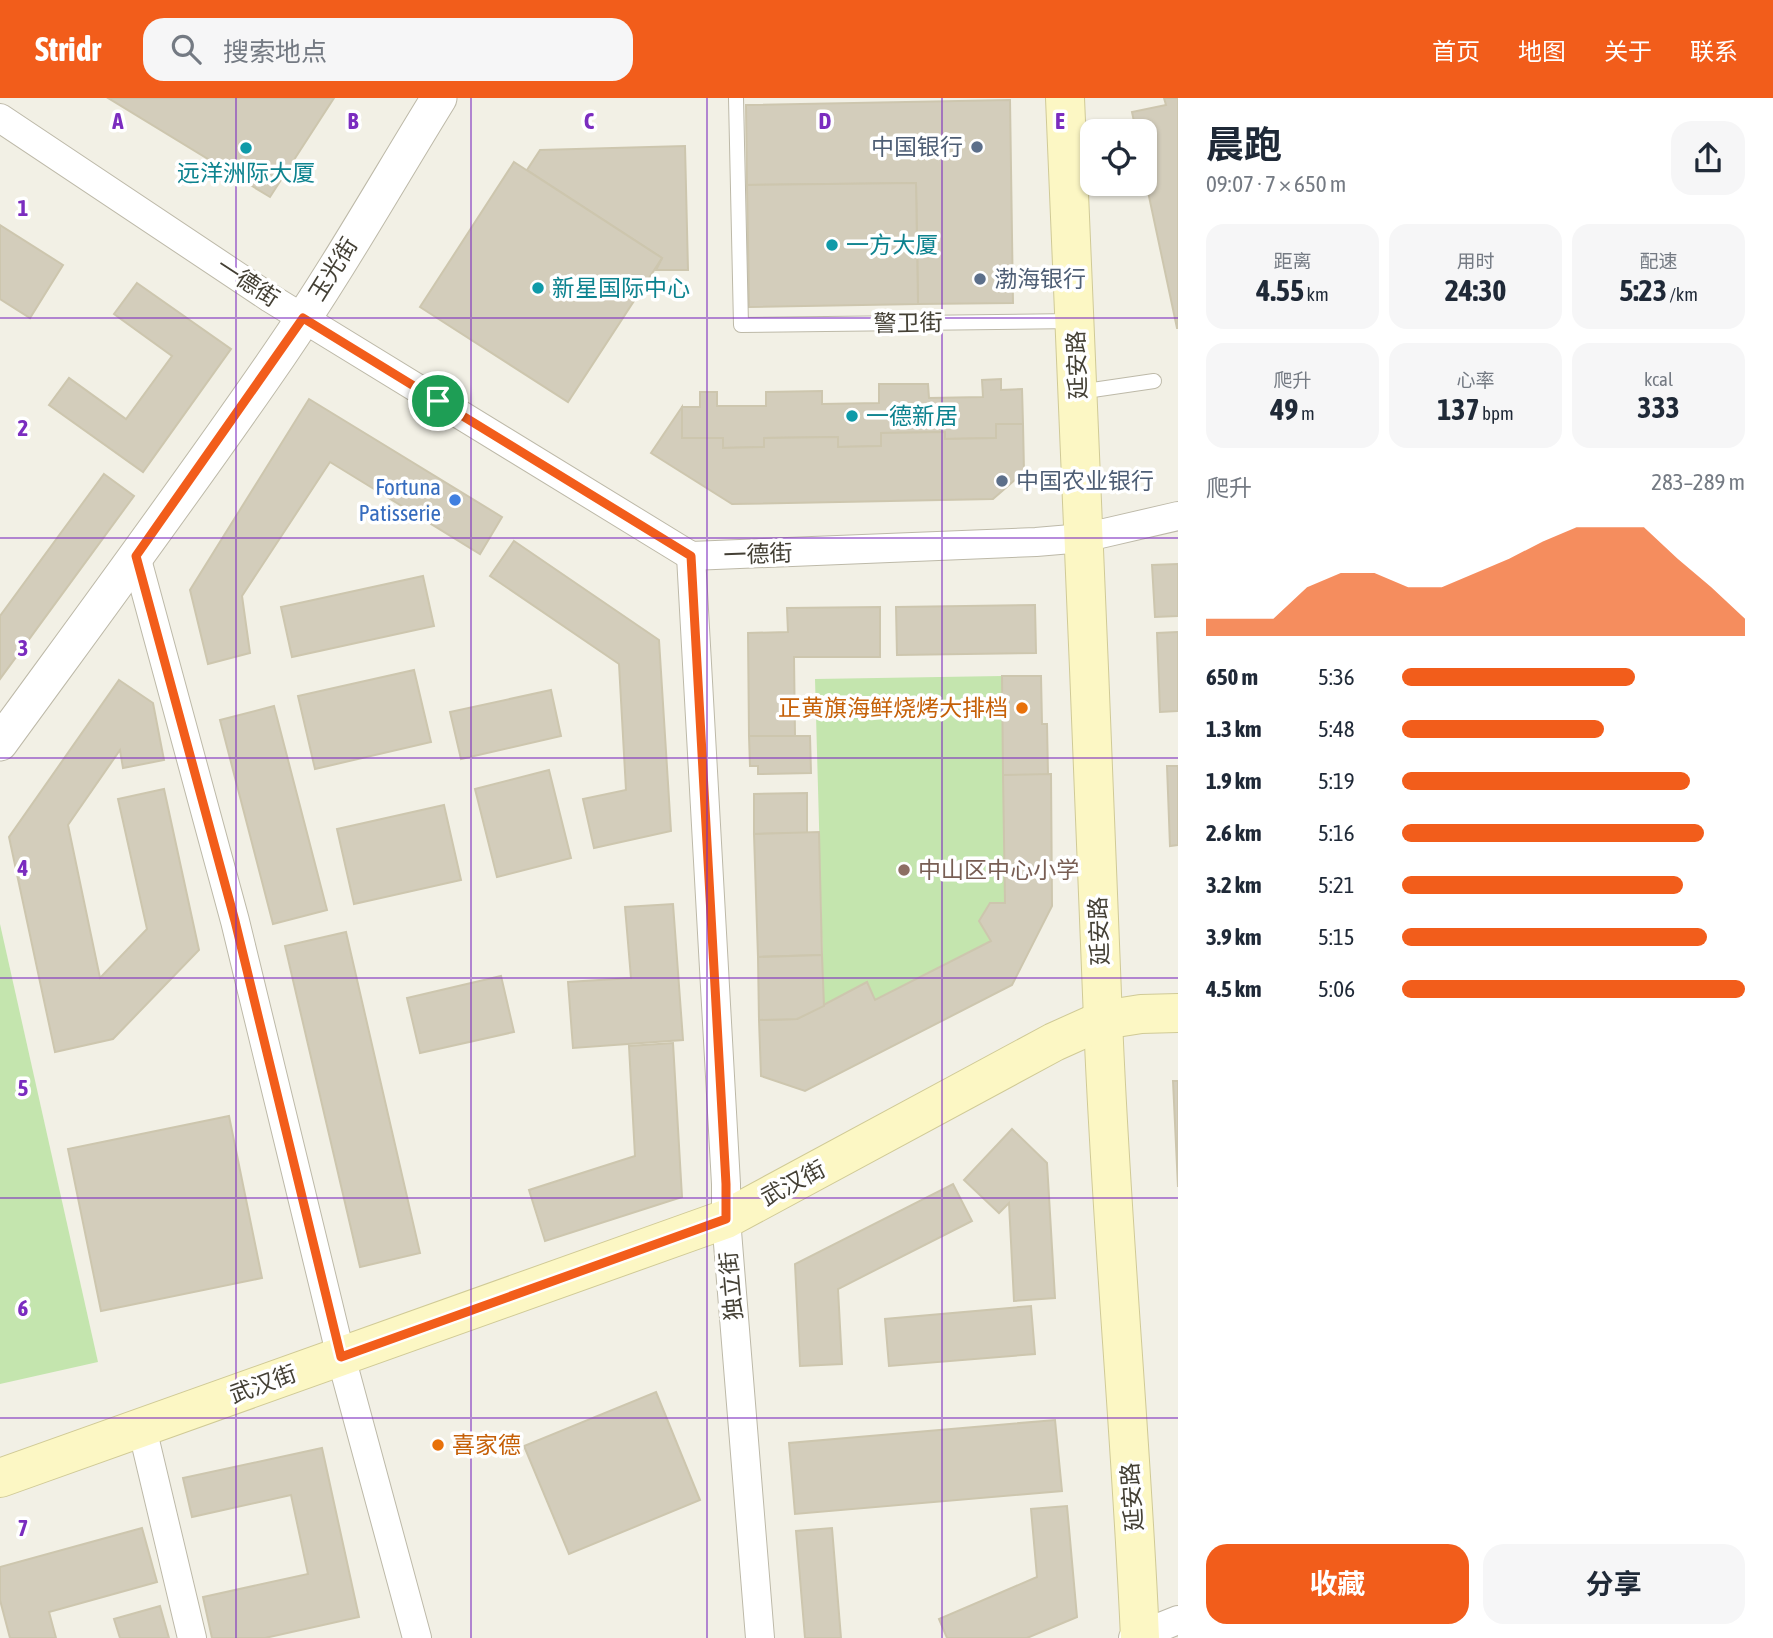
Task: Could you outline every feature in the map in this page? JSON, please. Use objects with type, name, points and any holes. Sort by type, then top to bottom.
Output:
[{"type":"main road","name":"延安路","points":[[1065,98],[1103,1020],[1138,1637]]},
{"type":"main road","name":"武汉街","points":[[0,1478],[726,1219],[1054,1042],[1103,1020],[1141,1014],[1178,1013]]},
{"type":"street","name":"玉光街","points":[[0,743],[136,556],[303,318],[439,98]]},
{"type":"street","name":"一德街","points":[[0,118],[270,298],[691,556],[1036,542],[1083,538],[1178,516]]},
{"type":"street","points":[[136,556],[235,921],[341,1357],[416,1638]]},
{"type":"street","name":"独立街","points":[[691,556],[726,1219],[760,1638]]},
{"type":"street","points":[[142,1428],[192,1638]]},
{"type":"street","points":[[1138,1637],[1178,1620]]},
{"type":"lane","name":"警卫街","points":[[736,98],[741,325],[1076,321]]},
{"type":"lane","points":[[1078,392],[1154,381]]},
{"type":"green space","points":[[1002,676],[1005,903],[990,903],[979,921],[991,941],[875,1000],[867,982],[824,1006],[815,679]]},
{"type":"green space","points":[[0,924],[98,1362],[0,1384]]},
{"type":"building","name":"远洋洲际大厦","points":[[108,98],[334,98],[270,197]]},
{"type":"building","points":[[1164,98],[1178,98],[1178,328],[1149,196],[1157,196],[1157,119],[1133,119],[1132,112],[1166,105]]},
{"type":"building","points":[[1010,100],[1013,303],[918,304],[916,183],[747,185],[746,105]]},
{"type":"building","points":[[685,146],[688,270],[656,270],[662,258],[527,170],[540,150]]},
{"type":"building","name":"新星国际中心","points":[[514,162],[662,258],[568,402],[420,307]]},
{"type":"building","name":"一方大厦","points":[[916,183],[918,304],[749,307],[747,185]]},
{"type":"building","points":[[0,225],[63,265],[30,318],[0,299]]},
{"type":"building","points":[[137,283],[231,349],[143,472],[49,405],[69,378],[126,419],[172,356],[114,314]]},
{"type":"building","name":"一德新居","points":[[1001,379],[1001,390],[1022,389],[1023,424],[996,424],[996,438],[945,439],[945,432],[881,433],[881,446],[838,447],[838,437],[764,438],[764,447],[723,448],[723,438],[682,438],[682,407],[700,407],[700,392],[717,392],[717,406],[766,406],[766,392],[822,391],[822,404],[879,403],[879,384],[928,384],[929,398],[983,397],[982,380]]},
{"type":"building","points":[[309,399],[502,517],[480,554],[330,462],[242,596],[250,653],[208,664],[190,590]]},
{"type":"building","points":[[682,407],[682,438],[723,438],[723,448],[764,447],[764,438],[838,437],[838,447],[881,446],[881,433],[945,432],[945,439],[996,438],[996,424],[1023,424],[1024,472],[993,499],[732,504],[651,453]]},
{"type":"building","points":[[104,474],[134,496],[0,679],[0,616]]},
{"type":"building","points":[[514,541],[659,640],[671,831],[594,848],[583,799],[626,790],[619,664],[490,576]]},
{"type":"building","points":[[1178,564],[1178,616],[1155,617],[1152,565]]},
{"type":"building","points":[[423,576],[434,626],[292,657],[281,607]]},
{"type":"building","points":[[1035,605],[1036,653],[897,655],[896,607]]},
{"type":"building","points":[[880,607],[880,657],[794,657],[795,736],[749,736],[748,633],[788,632],[787,608]]},
{"type":"building","points":[[1178,632],[1178,711],[1160,712],[1157,633]]},
{"type":"building","points":[[414,670],[431,742],[315,769],[298,696]]},
{"type":"building","points":[[1002,676],[1041,676],[1042,724],[1047,724],[1048,775],[1003,775]]},
{"type":"building","points":[[119,680],[153,703],[164,760],[123,768],[120,750],[68,825],[100,978],[147,929],[118,799],[164,789],[199,950],[113,1039],[55,1052],[9,837]]},
{"type":"building","points":[[551,690],[561,736],[461,759],[450,712]]},
{"type":"building","points":[[274,706],[327,910],[273,924],[220,720]]},
{"type":"building","points":[[749,736],[810,736],[811,773],[758,774],[758,766],[750,766]]},
{"type":"building","points":[[1167,766],[1178,766],[1178,845],[1170,846]]},
{"type":"building","points":[[549,770],[571,858],[497,877],[475,789]]},
{"type":"building","points":[[1051,774],[1052,906],[1012,985],[805,1091],[761,1076],[759,1020],[797,1019],[867,982],[875,1000],[991,941],[979,921],[990,903],[1005,903],[1003,775]]},
{"type":"building","points":[[807,793],[807,833],[754,834],[754,794]]},
{"type":"building","points":[[444,805],[461,880],[354,904],[337,829]]},
{"type":"building","points":[[819,832],[822,955],[758,957],[754,834]]},
{"type":"building","points":[[673,904],[683,1040],[573,1048],[568,982],[631,978],[625,907]]},
{"type":"building","points":[[346,932],[420,1253],[360,1267],[285,946]]},
{"type":"building","points":[[822,955],[824,1006],[797,1019],[759,1020],[758,957]]},
{"type":"building","points":[[501,976],[514,1032],[420,1053],[407,998]]},
{"type":"building","points":[[673,1043],[682,1197],[545,1241],[529,1190],[635,1156],[629,1046]]},
{"type":"building","points":[[1173,1081],[1178,1081],[1178,1187]]},
{"type":"building","points":[[229,1116],[262,1278],[101,1311],[68,1149]]},
{"type":"building","points":[[1012,1129],[1047,1163],[1055,1298],[1014,1301],[1009,1203],[999,1213],[964,1180]]},
{"type":"building","points":[[953,1184],[972,1221],[838,1289],[842,1364],[800,1366],[795,1264]]},
{"type":"building","points":[[1031,1306],[1035,1354],[889,1366],[885,1319]]},
{"type":"building","points":[[656,1392],[700,1500],[569,1554],[524,1446]]},
{"type":"building","points":[[1055,1420],[1062,1491],[795,1514],[789,1443]]},
{"type":"building","points":[[322,1448],[359,1617],[265,1638],[212,1638],[203,1597],[308,1574],[291,1495],[192,1517],[183,1478]]},
{"type":"building","points":[[1067,1506],[1077,1617],[1027,1638],[947,1638],[939,1619],[1037,1577],[1031,1509]]},
{"type":"building","points":[[142,1528],[157,1582],[49,1612],[56,1638],[10,1638],[0,1600],[0,1567]]},
{"type":"building","points":[[832,1528],[841,1638],[805,1638],[796,1531]]},
{"type":"building","points":[[160,1606],[169,1638],[120,1638],[114,1619]]},
{"type":"place","name":"中国银行","points":[[977,147]]},
{"type":"place","name":"远洋洲际大厦","points":[[246,148]]},
{"type":"place","name":"一方大厦","points":[[832,245]]},
{"type":"place","name":"渤海银行","points":[[980,279]]},
{"type":"place","name":"新星国际中心","points":[[538,288]]},
{"type":"place","name":"一德新居","points":[[852,416]]},
{"type":"place","name":"中国农业银行","points":[[1002,481]]},
{"type":"place","name":"Fortuna Patisserie","points":[[455,500]]},
{"type":"place","name":"正黄旗海鲜烧烤大排档","points":[[1022,708]]},
{"type":"place","name":"中山区中心小学","points":[[904,870]]},
{"type":"place","name":"喜家德","points":[[438,1445]]},
{"type":"route","points":[[303,318],[438,401],[691,556],[726,1219],[341,1357],[235,921],[136,556],[303,318]]}]
